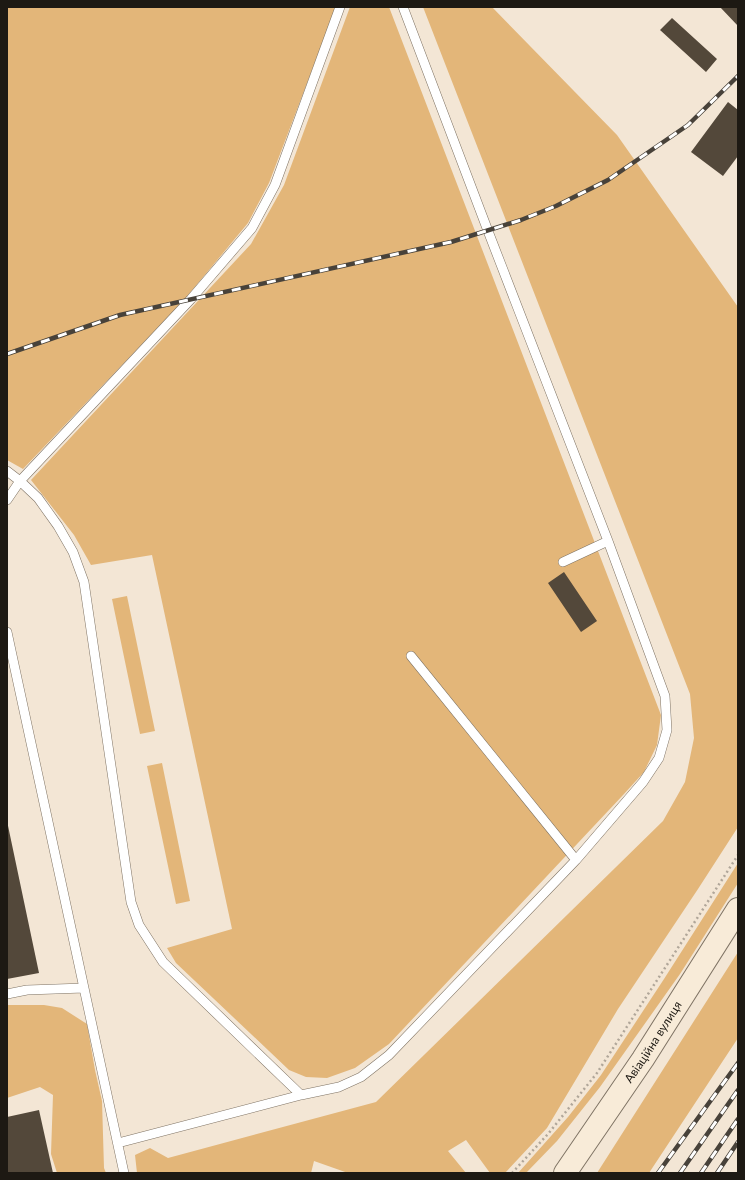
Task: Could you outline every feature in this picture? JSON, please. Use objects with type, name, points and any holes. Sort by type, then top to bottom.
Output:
[{"type":"street","name":"Авіаційна вулиця","points":[[565,1173],[644,1059],[738,909]]},
{"type":"lane","points":[[7,500],[20,481],[191,299],[252,228],[275,185],[340,7]]},
{"type":"lane","points":[[118,1143],[301,1095],[340,1087],[361,1077],[389,1055],[576,860],[643,782],[659,758],[667,730],[665,696],[608,541],[403,7]]},
{"type":"lane","points":[[7,471],[38,498],[58,526],[73,552],[84,582],[131,902],[139,925],[163,962],[301,1095]]},
{"type":"lane","points":[[563,562],[608,541]]},
{"type":"lane","points":[[7,632],[124,1173]]},
{"type":"lane","points":[[411,656],[576,860]]},
{"type":"lane","points":[[7,994],[27,990],[84,988]]},
{"type":"path","points":[[512,1173],[548,1134],[597,1073],[738,855]]},
{"type":"shaded area","points":[[7,7],[336,7],[269,183],[248,223],[184,300],[23,469],[7,460]]},
{"type":"shaded area","points":[[350,7],[389,7],[661,715],[657,745],[644,772],[624,794],[389,1044],[355,1068],[327,1078],[306,1077],[289,1070],[176,963],[167,948],[232,929],[152,555],[91,565],[74,535],[31,480],[251,244],[284,185]]},
{"type":"shaded area","points":[[423,7],[492,7],[617,135],[738,307],[738,827],[618,1009],[547,1128],[505,1173],[490,1173],[466,1140],[448,1151],[466,1173],[348,1173],[314,1161],[311,1173],[137,1173],[135,1155],[150,1148],[168,1158],[376,1102],[663,821],[685,782],[694,738],[690,694]]},
{"type":"shaded area","points":[[127,596],[155,731],[140,734],[112,599]]},
{"type":"shaded area","points":[[162,763],[190,901],[176,904],[147,766]]},
{"type":"shaded area","points":[[738,863],[738,883],[680,974],[600,1087],[557,1141],[526,1173],[518,1173],[568,1117],[601,1075]]},
{"type":"shaded area","points":[[738,952],[738,1038],[649,1173],[597,1173]]},
{"type":"shaded area","points":[[7,1005],[44,1005],[62,1008],[87,1024],[102,1101],[104,1168],[106,1173],[57,1173],[51,1154],[53,1095],[40,1087],[7,1098]]},
{"type":"building","points":[[720,7],[738,7],[738,26]]},
{"type":"building","points":[[672,18],[717,59],[706,72],[660,30]]},
{"type":"building","points":[[728,102],[738,110],[738,156],[723,176],[691,152]]},
{"type":"building","points":[[564,572],[597,621],[581,632],[548,583]]},
{"type":"building","points":[[7,821],[39,973],[7,979]]},
{"type":"building","points":[[39,1110],[53,1173],[8,1173],[7,1117]]},
{"type":"railway","points":[[7,354],[120,315],[451,242],[521,220],[556,206],[608,180],[688,125],[738,76]]},
{"type":"railway","points":[[658,1173],[738,1063]]},
{"type":"railway","points":[[680,1173],[738,1090]]},
{"type":"railway","points":[[701,1173],[738,1119]]},
{"type":"railway","points":[[717,1173],[738,1142]]}]
